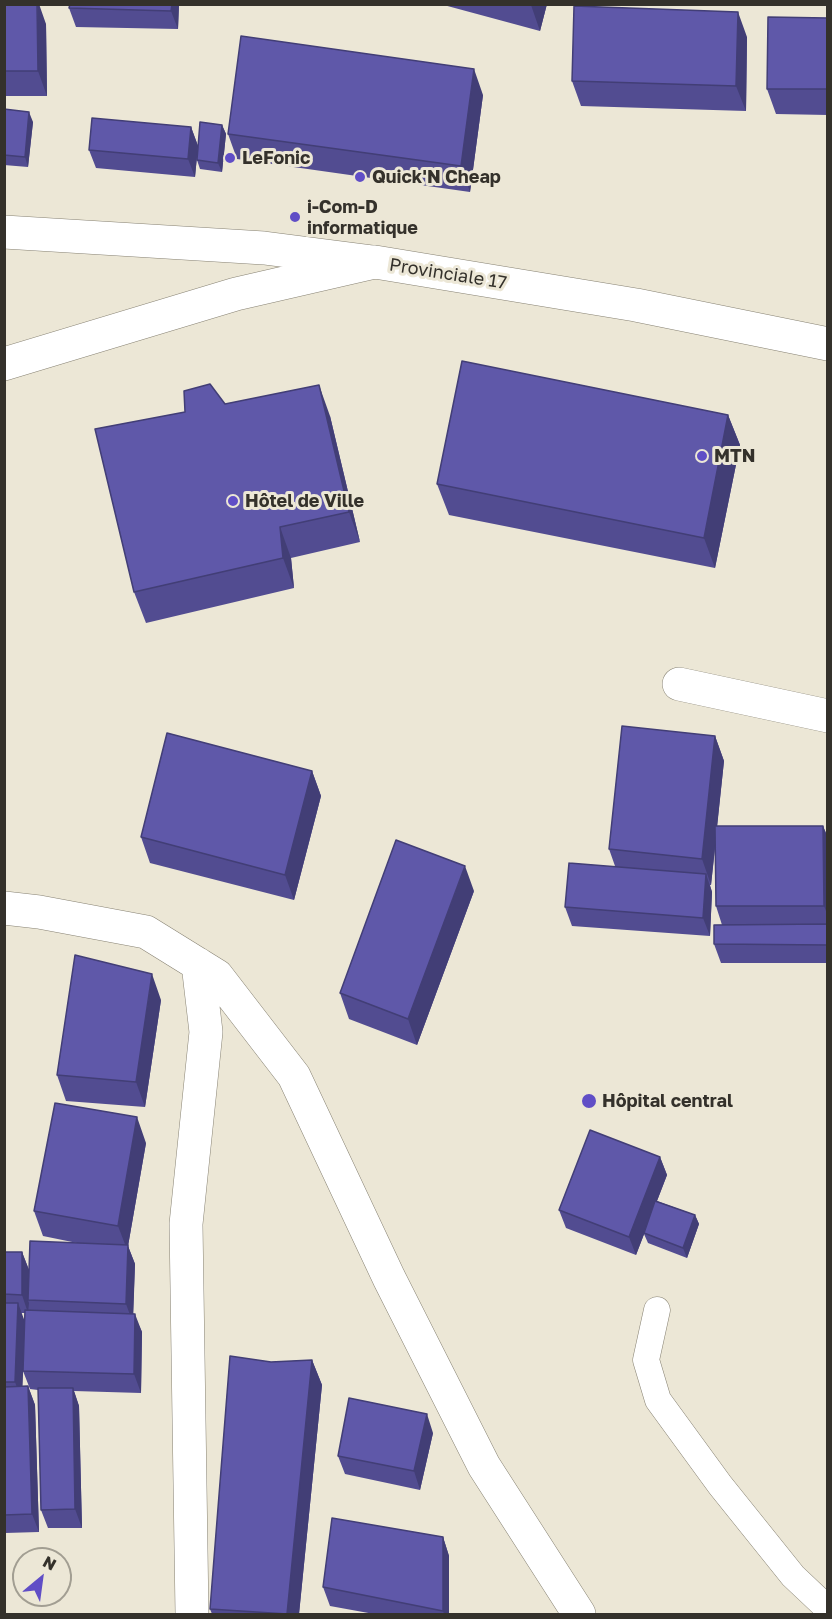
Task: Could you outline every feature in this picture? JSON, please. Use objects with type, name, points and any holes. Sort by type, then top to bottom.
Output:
[{"type":"street","points":[[4,232],[264,248],[375,262]]},
{"type":"street","name":"Provinciale 17","points":[[4,364],[236,294],[375,262],[636,304],[828,344]]},
{"type":"street","points":[[679,684],[828,716]]},
{"type":"street","points":[[4,908],[39,912],[146,932],[217,976],[294,1076],[389,1278],[484,1466],[579,1614]]},
{"type":"street","points":[[192,1614],[186,1224],[206,1032],[198,964]]},
{"type":"lane","points":[[657,1310],[646,1360],[658,1400],[720,1485],[786,1567],[828,1609]]},
{"type":"building","points":[[4,4],[37,4],[38,71],[4,71]]},
{"type":"building","points":[[70,4],[172,4],[171,11],[69,8]]},
{"type":"building","points":[[574,6],[738,12],[736,86],[572,81]]},
{"type":"building","points":[[768,17],[828,18],[828,89],[767,89]]},
{"type":"building","points":[[241,36],[474,69],[461,166],[228,134]]},
{"type":"building","points":[[4,109],[29,112],[25,157],[4,155]]},
{"type":"building","points":[[92,118],[191,127],[188,159],[89,150]]},
{"type":"building","points":[[200,122],[222,125],[218,163],[197,160]]},
{"type":"building","points":[[462,361],[728,415],[704,538],[437,484]]},
{"type":"building","name":"Hôtel de Ville","points":[[210,384],[225,404],[319,385],[349,512],[280,527],[283,558],[134,592],[95,429],[185,412],[184,391]]},
{"type":"building","points":[[622,726],[715,736],[702,859],[609,849]]},
{"type":"building","points":[[167,733],[312,771],[285,875],[141,837]]},
{"type":"building","points":[[715,826],[823,826],[824,906],[716,906]]},
{"type":"building","points":[[396,840],[465,866],[408,1019],[340,993]]},
{"type":"building","points":[[569,863],[706,874],[703,918],[565,907]]},
{"type":"building","points":[[828,924],[828,945],[714,944],[714,925]]},
{"type":"building","points":[[75,955],[152,974],[136,1082],[57,1075]]},
{"type":"building","points":[[55,1103],[137,1117],[118,1226],[34,1211]]},
{"type":"building","points":[[590,1130],[660,1157],[629,1237],[559,1210]]},
{"type":"building","points":[[655,1201],[695,1215],[683,1248],[644,1233]]},
{"type":"building","points":[[30,1241],[128,1245],[126,1304],[28,1300]]},
{"type":"building","points":[[4,1252],[22,1252],[22,1295],[4,1294]]},
{"type":"building","points":[[4,1303],[18,1303],[15,1382],[4,1382]]},
{"type":"building","points":[[25,1310],[135,1314],[134,1374],[23,1371]]},
{"type":"building","points":[[230,1356],[271,1362],[312,1360],[287,1614],[210,1609]]},
{"type":"building","points":[[28,1386],[32,1514],[4,1515],[4,1387]]},
{"type":"building","points":[[38,1388],[73,1388],[75,1509],[41,1510]]},
{"type":"building","points":[[349,1398],[427,1414],[414,1471],[338,1456]]},
{"type":"building","points":[[332,1518],[443,1537],[443,1611],[323,1587]]},
{"type":"place","name":"LeFonic","points":[[230,158]]},
{"type":"place","name":"Quick'N Cheap","points":[[360,177]]},
{"type":"place","name":"i-Com-D informatique","points":[[295,217]]},
{"type":"place","name":"MTN","points":[[702,456]]},
{"type":"place","name":"Hôtel de Ville","points":[[233,501]]},
{"type":"place","name":"Hôpital central","points":[[589,1101]]}]
